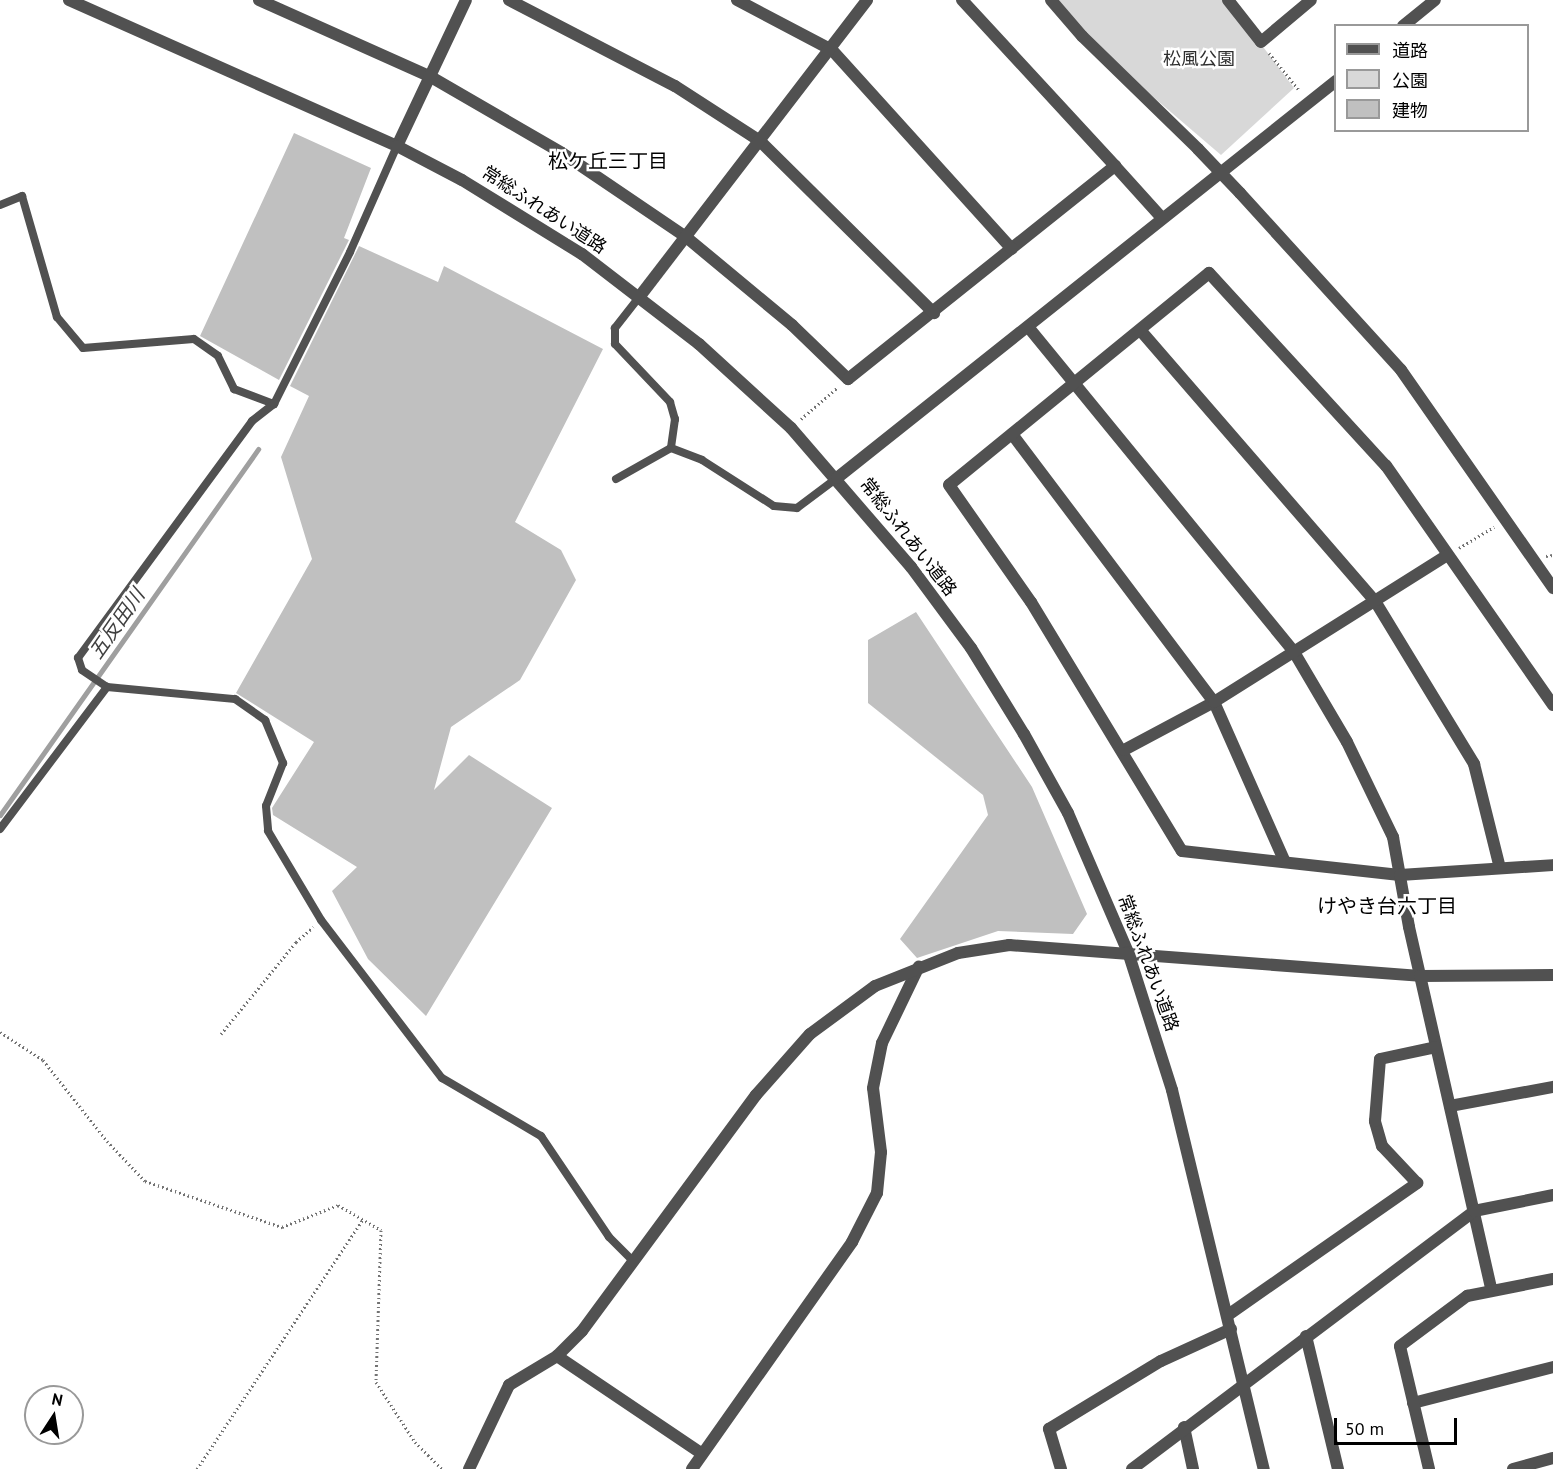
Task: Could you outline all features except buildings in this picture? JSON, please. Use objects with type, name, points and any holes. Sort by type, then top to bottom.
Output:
[{"type":"street","name":"常総ふれあい道路","points":[[69,0],[397,146],[524,216],[640,296],[792,428],[837,478],[971,648],[1018,724],[1068,813],[1128,952],[1172,1090],[1228,1315],[1263,1469]]},
{"type":"street","points":[[259,0],[431,77],[562,153],[686,237],[792,325],[848,379],[934,314],[1115,166]]},
{"type":"street","points":[[397,146],[466,0]]},
{"type":"street","points":[[509,0],[675,86],[760,141],[934,314]]},
{"type":"street","points":[[737,0],[832,50],[1012,249]]},
{"type":"street","points":[[640,296],[832,50],[867,0]]},
{"type":"street","points":[[962,0],[1162,218]]},
{"type":"street","points":[[1051,0],[1082,36],[1198,148],[1401,370],[1553,588]]},
{"type":"street","points":[[1228,0],[1261,42],[1311,0]]},
{"type":"street","points":[[1405,24],[1435,0]]},
{"type":"street","points":[[837,478],[1029,328],[1162,218],[1334,82]]},
{"type":"street","points":[[1553,705],[1386,466],[1209,273],[1141,331],[949,485],[1031,602],[1124,750],[1182,851],[1400,875],[1553,865]]},
{"type":"street","points":[[1029,328],[1294,652],[1347,742],[1393,837],[1420,976],[1491,1288]]},
{"type":"street","points":[[1141,331],[1375,601],[1474,764],[1500,868]]},
{"type":"street","points":[[1012,434],[1214,702],[1285,862]]},
{"type":"street","points":[[1124,750],[1214,702],[1447,555]]},
{"type":"street","points":[[469,1469],[509,1385],[557,1356],[582,1331],[756,1095],[810,1034],[874,986],[919,966],[973,949],[1000,945],[1128,952],[1420,976],[1553,975]]},
{"type":"street","points":[[692,1469],[701,1453],[852,1242],[877,1193],[881,1152],[873,1088],[882,1043],[919,966]]},
{"type":"street","points":[[1228,1315],[1417,1183],[1382,1146],[1377,1130],[1380,1059],[1436,1047]]},
{"type":"street","points":[[1450,1106],[1553,1087]]},
{"type":"street","points":[[1132,1469],[1184,1427],[1474,1210],[1553,1195]]},
{"type":"street","points":[[1429,1469],[1400,1346],[1467,1296],[1491,1288],[1553,1279]]},
{"type":"street","points":[[1061,1469],[1049,1429],[1161,1360],[1231,1329]]},
{"type":"street","points":[[1306,1336],[1338,1469]]},
{"type":"street","points":[[557,1356],[701,1453]]},
{"type":"street","points":[[1413,1403],[1553,1367]]},
{"type":"street","points":[[1184,1427],[1193,1469]]},
{"type":"street","points":[[1513,1469],[1553,1458]]},
{"type":"lane","points":[[397,146],[350,252],[274,404],[252,421],[78,658],[82,670],[107,687],[235,699],[265,720],[283,763],[266,806],[267,831],[321,920],[442,1078],[541,1136],[609,1237],[634,1262]]},
{"type":"lane","points":[[0,205],[22,196],[57,317],[83,348],[194,339],[218,356],[234,389],[274,404]]},
{"type":"lane","points":[[640,296],[615,328],[615,344],[670,402],[675,419],[671,448]]},
{"type":"lane","points":[[671,448],[702,460],[781,507],[803,505],[837,478]]},
{"type":"lane","points":[[616,479],[671,448]]},
{"type":"lane","points":[[0,830],[107,687]]},
{"type":"path","points":[[1261,42],[1299,90]]},
{"type":"path","points":[[792,428],[848,379]]},
{"type":"path","points":[[1447,555],[1506,520]]},
{"type":"path","points":[[221,1034],[296,942],[321,920]]},
{"type":"path","points":[[0,1032],[44,1060],[107,1141],[145,1181],[282,1227],[338,1205],[381,1230],[376,1382],[415,1442],[442,1469]]},
{"type":"path","points":[[198,1469],[363,1219]]},
{"type":"green space","name":"松風公園","points":[[1051,0],[1228,0],[1294,88],[1221,155],[1082,36]]},
{"type":"waterway","name":"五反田川","points":[[0,815],[258,449]]},
{"type":"district","name":"松ケ丘三丁目","points":[[608,161]]},
{"type":"district","name":"けやき台六丁目","points":[[1387,906]]}]
